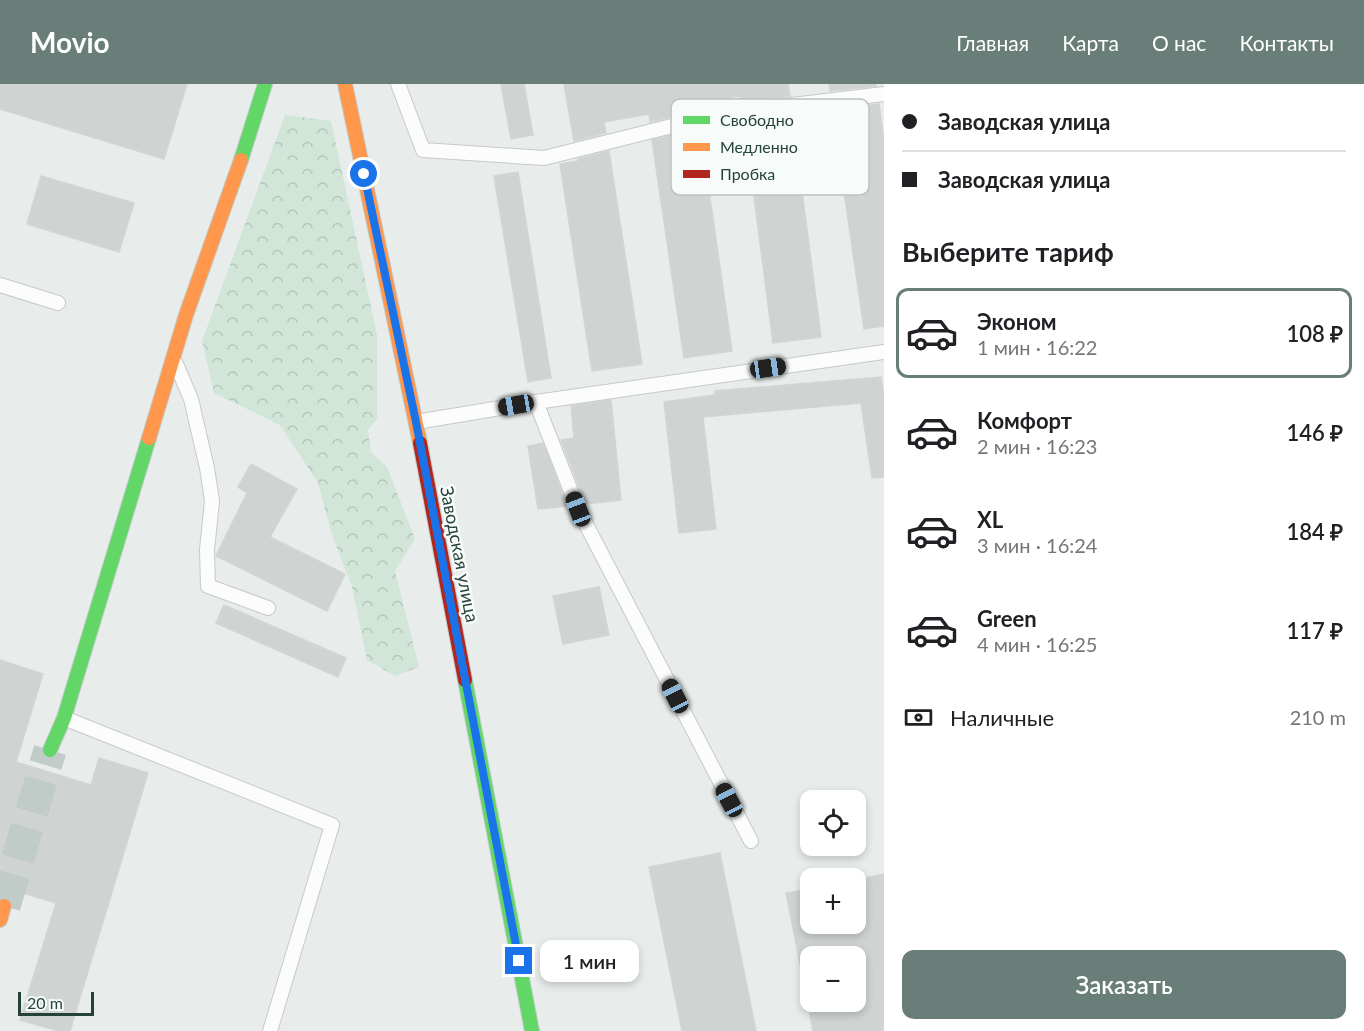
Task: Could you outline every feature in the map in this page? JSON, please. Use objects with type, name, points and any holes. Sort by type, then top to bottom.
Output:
[{"type":"street","points":[[50,750],[64,718],[186,315],[245,150],[265,84]]},
{"type":"street","name":"Заводская улица","points":[[345,84],[416,422],[532,1031]]},
{"type":"lane","points":[[398,84],[423,150],[544,158],[671,126]]},
{"type":"lane","points":[[840,99],[884,94]]},
{"type":"lane","points":[[0,285],[58,303]]},
{"type":"lane","points":[[416,422],[536,402],[884,352]]},
{"type":"lane","points":[[173,357],[191,399],[207,468],[212,501],[207,550],[208,586],[268,608]]},
{"type":"lane","points":[[536,402],[578,509],[751,841]]},
{"type":"lane","points":[[64,718],[332,825],[270,1031]]},
{"type":"green space","points":[[285,115],[331,121],[377,335],[377,419],[368,430],[371,452],[387,467],[415,539],[395,571],[419,667],[395,676],[367,660],[352,587],[332,535],[318,483],[280,425],[214,393],[202,341]]},
{"type":"building","points":[[0,84],[187,84],[164,159],[0,109]]},
{"type":"building","points":[[501,84],[524,84],[533,135],[511,139]]},
{"type":"building","points":[[564,84],[788,84],[790,96],[741,99],[740,93],[740,96],[721,99],[671,99],[671,117],[650,122],[649,114],[604,122],[606,133],[574,141]]},
{"type":"building","points":[[829,84],[876,84],[876,86],[830,91]]},
{"type":"building","points":[[879,104],[884,140],[884,326],[864,329],[845,195],[869,195],[869,105]]},
{"type":"building","points":[[671,135],[671,195],[710,195],[732,351],[684,358],[652,140]]},
{"type":"building","points":[[609,151],[642,364],[592,371],[560,164]]},
{"type":"building","points":[[518,172],[551,378],[528,382],[494,176]]},
{"type":"building","points":[[41,176],[134,203],[119,252],[27,224]]},
{"type":"building","points":[[754,195],[803,195],[821,337],[773,343]]},
{"type":"building","points":[[881,377],[884,397],[884,477],[872,478],[861,403],[703,417],[716,529],[679,533],[664,402],[715,395],[715,391]]},
{"type":"building","points":[[611,400],[621,500],[586,504],[561,440],[574,438],[571,406]]},
{"type":"building","points":[[543,443],[567,506],[538,509],[528,446]]},
{"type":"building","points":[[251,464],[297,489],[270,537],[345,574],[327,611],[216,556],[247,493],[238,487]]},
{"type":"building","points":[[599,587],[609,635],[563,644],[553,596]]},
{"type":"building","points":[[224,605],[346,658],[338,677],[216,623]]},
{"type":"building","points":[[0,660],[43,674],[16,762],[91,785],[99,758],[148,773],[70,1031],[59,1031],[20,1020],[56,903],[0,886]]},
{"type":"building","points":[[720,853],[756,1031],[682,1031],[649,867]]},
{"type":"building","points":[[884,874],[884,1031],[813,1031],[810,1012],[866,1012],[866,946],[800,946],[800,964],[786,893],[800,891],[800,934],[866,934],[866,878]]},
{"type":"tunnel","points":[[4,906],[50,750]]},
{"type":"traffic: fast","points":[[241,160],[265,84]]},
{"type":"traffic: fast","points":[[50,750],[64,718],[149,438]]},
{"type":"traffic: fast","points":[[465,680],[532,1031]]},
{"type":"traffic: slow","points":[[345,84],[420,443]]},
{"type":"traffic: slow","points":[[149,438],[186,315],[241,160]]},
{"type":"traffic: slow","points":[[0,920],[4,906]]},
{"type":"traffic: jam","points":[[420,443],[465,680]]},
{"type":"route","points":[[364,174],[416,422],[519,961]]}]
